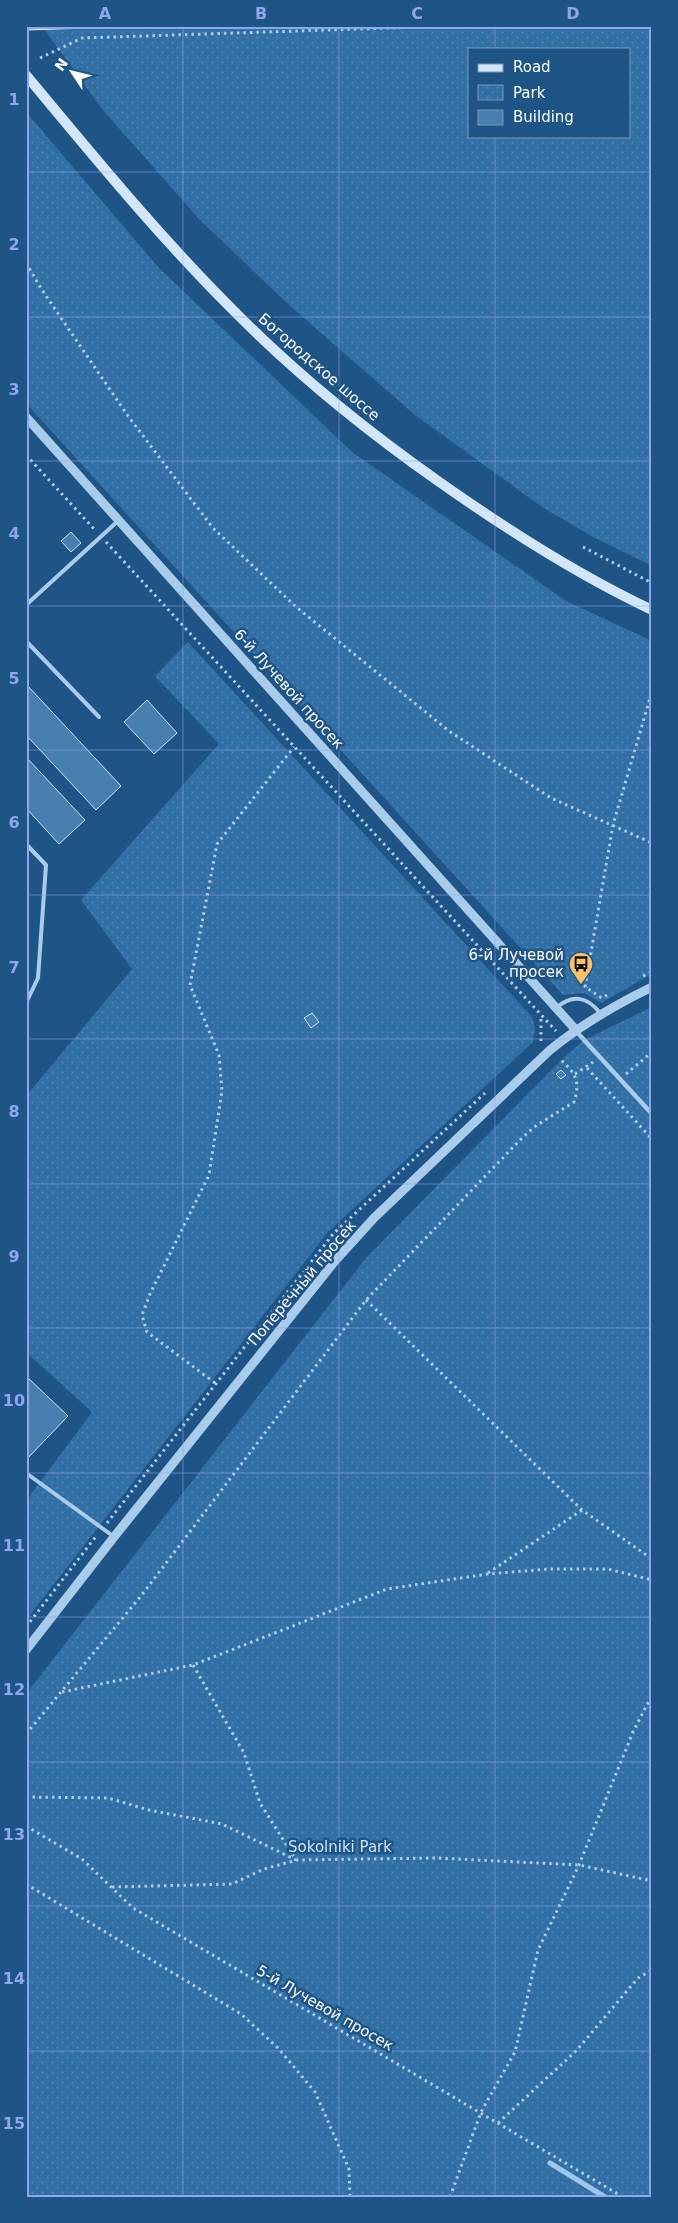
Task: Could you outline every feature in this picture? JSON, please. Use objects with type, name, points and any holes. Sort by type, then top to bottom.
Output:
[{"type":"main road","name":"Богородское шоссе","points":[[26,75],[122,192],[178,254],[240,318],[338,407],[492,519],[572,568],[652,610]]},
{"type":"street","name":"6-й Лучевой просек","points":[[26,417],[652,1114]]},
{"type":"street","name":"Поперечный просек","points":[[26,1650],[335,1260],[382,1211],[543,1056],[600,1013],[652,987]]},
{"type":"lane","points":[[26,605],[119,520]]},
{"type":"lane","points":[[26,641],[99,717]]},
{"type":"lane","points":[[26,844],[46,865],[38,978],[26,1003]]},
{"type":"lane","points":[[556,1008],[565,1000],[582,998],[600,1013]]},
{"type":"lane","points":[[26,1473],[114,1537]]},
{"type":"path","points":[[40,58],[82,38],[450,26]]},
{"type":"path","points":[[26,263],[42,290],[128,416],[213,528],[296,606],[449,730],[551,798],[652,843]]},
{"type":"path","points":[[26,455],[541,1015],[541,1041]]},
{"type":"path","points":[[583,547],[652,583]]},
{"type":"path","points":[[610,994],[602,998],[585,987],[614,825],[652,692]]},
{"type":"path","points":[[215,1383],[147,1332],[142,1315],[150,1294],[209,1175],[222,1092],[219,1055],[190,985],[217,844],[294,746]]},
{"type":"path","points":[[635,980],[652,972]]},
{"type":"path","points":[[620,1079],[652,1052]]},
{"type":"path","points":[[26,1734],[141,1596],[366,1300],[519,1141],[534,1127],[574,1102],[578,1090],[575,1074],[558,1057]]},
{"type":"path","points":[[575,1074],[587,1068],[652,1139]]},
{"type":"path","points":[[366,1300],[582,1510],[652,1559]]},
{"type":"path","points":[[488,1574],[582,1510]]},
{"type":"path","points":[[62,1692],[193,1665],[386,1590],[488,1574],[549,1569],[608,1569],[652,1580]]},
{"type":"path","points":[[193,1665],[244,1753],[260,1803],[297,1860]]},
{"type":"path","points":[[450,2197],[481,2112],[515,2052],[538,1950],[579,1865],[633,1732],[652,1695]]},
{"type":"path","points":[[26,1797],[108,1798],[149,1810],[222,1824],[297,1860]]},
{"type":"path","name":"5-й Лучевой просек","points":[[26,1826],[82,1859],[133,1908],[623,2197]]},
{"type":"path","points":[[112,1887],[232,1884],[264,1869],[297,1860],[437,1858],[579,1865],[652,1881]]},
{"type":"path","points":[[26,1884],[241,2014],[278,2048],[315,2092],[349,2169],[350,2197]]},
{"type":"path","points":[[498,2122],[576,2051],[638,1978],[652,1970]]},
{"type":"green space","points":[[42,26],[652,26],[652,566],[595,538],[542,507],[415,415],[290,306],[199,219],[102,109]]},
{"type":"green space","points":[[26,112],[159,268],[352,452],[566,601],[652,641],[652,974],[601,1003],[584,993],[563,995],[26,403]]},
{"type":"green space","points":[[188,642],[532,1017],[535,1028],[533,1042],[328,1232],[26,1620],[26,1501],[92,1412],[26,1352],[26,1096],[132,969],[81,900],[219,744],[155,676]]},
{"type":"green space","name":"Sokolniki Park","points":[[652,1007],[652,2197],[26,2197],[26,1694],[366,1258],[561,1060],[584,1040]]},
{"type":"building","points":[[71,532],[81,543],[71,552],[61,541]]},
{"type":"building","points":[[26,684],[121,786],[96,810],[26,735]]},
{"type":"building","points":[[147,700],[177,733],[154,754],[124,722]]},
{"type":"building","points":[[26,757],[85,820],[59,844],[26,808]]},
{"type":"building","points":[[312,1013],[319,1022],[311,1028],[304,1018]]},
{"type":"building","points":[[561,1070],[566,1075],[561,1079],[556,1074]]},
{"type":"building","points":[[26,1376],[68,1416],[26,1460]]},
{"type":"waterway","points":[[550,2163],[605,2197]]},
{"type":"tram line","points":[[26,30],[144,26]]},
{"type":"place","name":"6-й Лучевой просек","points":[[581,985]]}]
